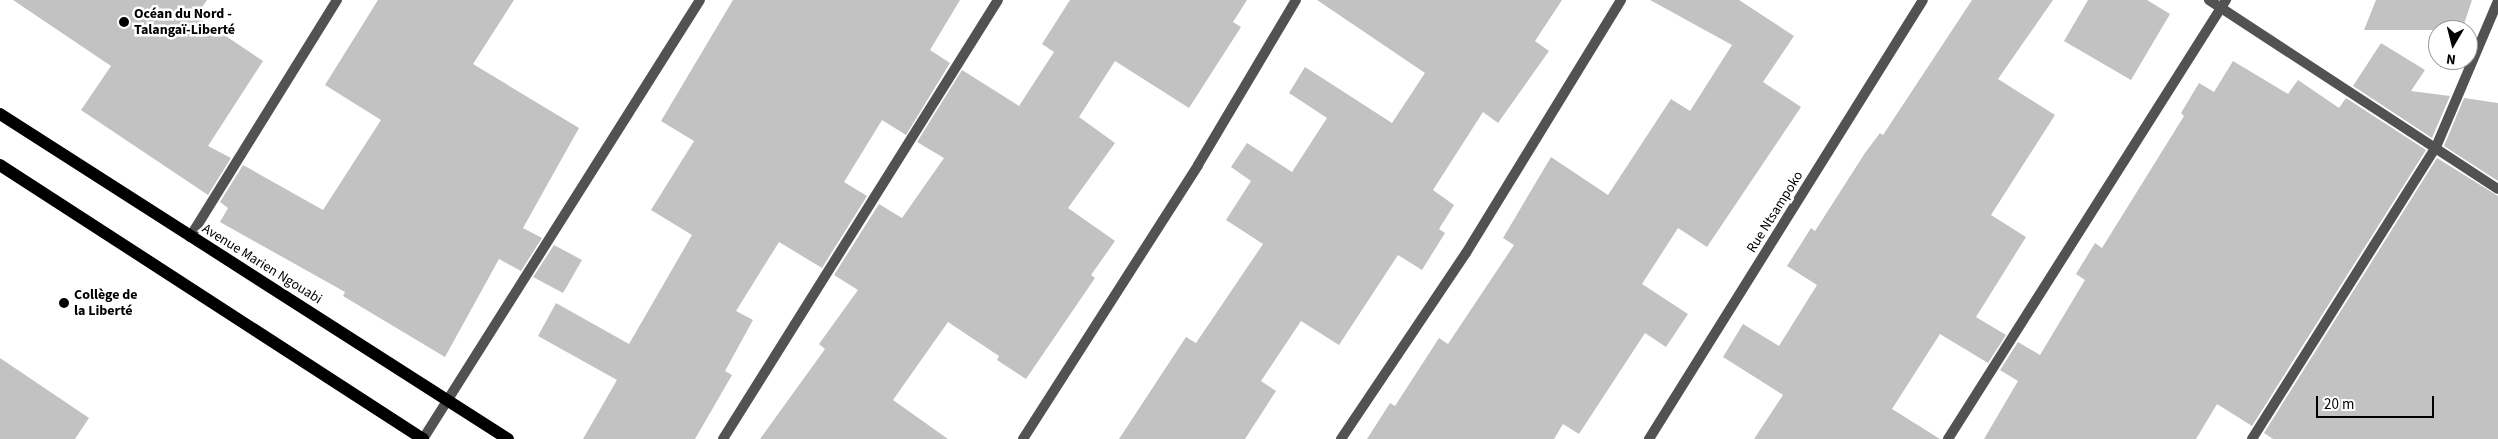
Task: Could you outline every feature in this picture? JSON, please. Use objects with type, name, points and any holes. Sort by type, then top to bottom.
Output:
[{"type":"main road","name":"Avenue Marien Ngouabi","points":[[0,114],[508,439]]},
{"type":"main road","points":[[0,165],[423,439]]},
{"type":"street","points":[[190,237],[336,0]]},
{"type":"street","points":[[423,439],[700,0]]},
{"type":"street","points":[[723,439],[998,0]]},
{"type":"street","points":[[1024,439],[1198,165],[1296,0]]},
{"type":"street","points":[[1341,439],[1466,253],[1621,0]]},
{"type":"street","name":"Rue Ntsampoko","points":[[1649,439],[1924,0]]},
{"type":"street","points":[[2209,0],[2224,4],[2498,189]]},
{"type":"street","points":[[2252,439],[2436,147],[2498,1]]},
{"type":"street","points":[[1948,439],[2224,4]]},
{"type":"building","points":[[13,0],[207,0],[196,16],[263,61],[208,146],[231,158],[208,195],[81,110],[111,66]]},
{"type":"building","points":[[378,0],[514,0],[473,64],[579,128],[523,228],[542,238],[521,271],[499,259],[445,357],[343,296],[345,292],[220,222],[228,208],[220,202],[243,165],[323,210],[381,120],[325,85]]},
{"type":"building","points":[[733,0],[960,0],[930,50],[950,63],[906,135],[882,120],[844,182],[867,196],[822,268],[779,242],[736,311],[753,320],[725,371],[732,375],[695,439],[583,439],[617,380],[538,336],[556,303],[629,344],[692,235],[651,210],[694,141],[661,121]]},
{"type":"building","points":[[1070,0],[1247,0],[1233,22],[1241,27],[1189,108],[1115,61],[1079,117],[1115,143],[1068,208],[1115,241],[1091,275],[1095,278],[1026,379],[997,360],[999,356],[948,322],[893,400],[948,439],[760,439],[825,349],[819,344],[858,290],[834,275],[879,204],[902,218],[944,158],[917,142],[962,70],[1019,106],[1054,52],[1042,44]]},
{"type":"building","points":[[1317,0],[1562,0],[1535,41],[1549,51],[1498,123],[1483,112],[1433,190],[1454,205],[1439,229],[1445,233],[1422,270],[1398,255],[1339,345],[1301,321],[1261,381],[1276,391],[1245,439],[1119,439],[1186,337],[1196,343],[1263,244],[1226,220],[1251,181],[1231,167],[1247,143],[1292,172],[1327,118],[1289,93],[1305,67],[1392,123],[1425,73]]},
{"type":"building","points":[[1650,0],[1739,0],[1794,36],[1763,82],[1801,107],[1707,247],[1678,228],[1642,284],[1688,314],[1666,347],[1645,333],[1579,434],[1563,424],[1554,439],[1367,439],[1390,403],[1395,406],[1439,338],[1448,344],[1514,245],[1503,238],[1551,157],[1608,195],[1671,99],[1690,111],[1732,45]]},
{"type":"building","points":[[1972,0],[2053,0],[1998,79],[2055,115],[1991,215],[2026,237],[1976,317],[2006,335],[1988,363],[1940,334],[1892,409],[1940,439],[1754,439],[1783,395],[1723,357],[1743,324],[1779,346],[1817,285],[1787,266],[1811,228],[1815,231],[1865,153],[1880,133],[1883,135]]},
{"type":"building","points":[[2088,0],[2147,0],[2170,14],[2131,80],[2064,41]]},
{"type":"building","points":[[2376,0],[2472,0],[2465,20],[2428,20],[2428,30],[2364,30]]},
{"type":"building","points":[[2381,43],[2425,70],[2411,91],[2450,96],[2432,138],[2353,86]]},
{"type":"building","points":[[2233,61],[2288,94],[2298,80],[2339,108],[2346,98],[2426,150],[2252,426],[2217,404],[2196,439],[1984,439],[2018,381],[2000,370],[2018,342],[2040,355],[2085,280],[2076,274],[2095,243],[2102,248],[2184,116],[2181,113],[2199,83],[2214,92]]},
{"type":"building","points":[[2464,98],[2498,103],[2498,181],[2444,146]]},
{"type":"building","points":[[2437,158],[2498,196],[2498,439],[2273,439],[2264,433]]},
{"type":"building","points":[[554,245],[582,260],[563,293],[533,277]]},
{"type":"building","points":[[0,358],[89,418],[75,439],[0,439]]},
{"type":"place","name":"Océan du Nord - Talangaï-Liberté","points":[[124,22]]},
{"type":"place","name":"Collège de la Liberté","points":[[64,303]]}]
